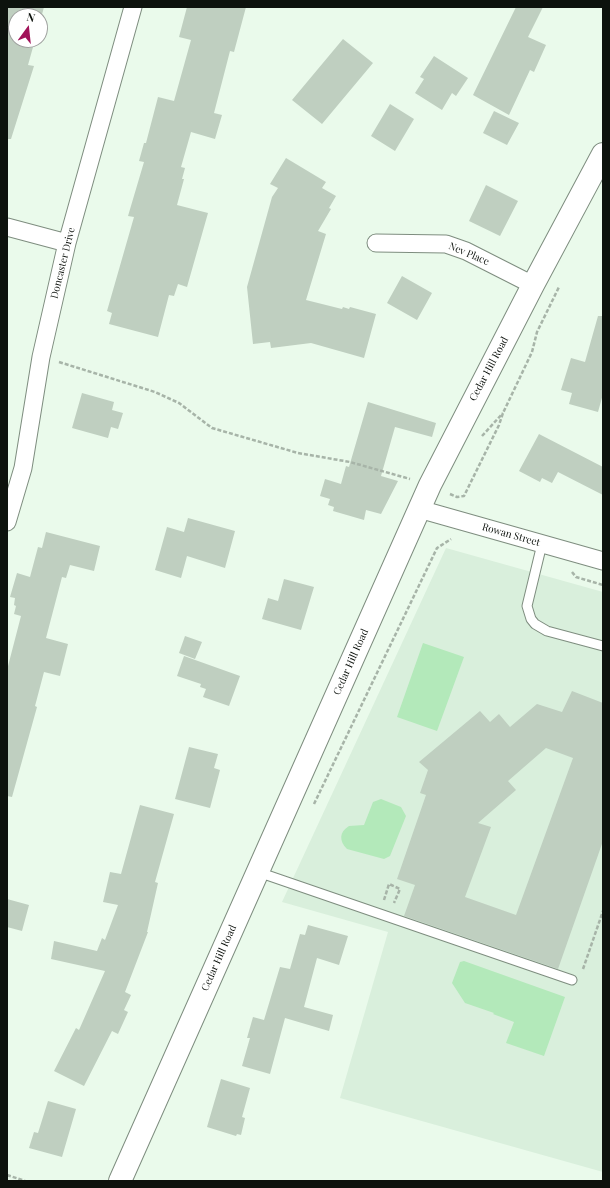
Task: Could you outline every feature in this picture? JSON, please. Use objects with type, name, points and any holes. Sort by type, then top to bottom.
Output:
[{"type":"street","name":"Doncaster Drive","points":[[7,522],[23,468],[41,357],[67,243],[133,7]]},
{"type":"street","name":"Cedar Hill Road","points":[[120,1181],[419,509],[533,284],[603,154]]},
{"type":"street","points":[[7,227],[67,243]]},
{"type":"street","name":"Nev Place","points":[[376,243],[446,244],[466,251],[533,284]]},
{"type":"street","name":"Rowan Street","points":[[419,509],[603,561]]},
{"type":"lane","points":[[542,544],[528,599],[528,613],[531,619],[541,628],[603,646]]},
{"type":"lane","points":[[258,872],[572,980]]},
{"type":"path","points":[[457,497],[464,496],[500,425],[503,413],[532,352],[537,332],[560,286]]},
{"type":"path","points":[[41,357],[155,392],[180,403],[212,428],[298,453],[350,462],[430,486]]},
{"type":"path","points":[[311,810],[437,548],[448,540],[454,539]]},
{"type":"path","points":[[570,569],[576,577],[603,585]]},
{"type":"path","points":[[7,1175],[24,1181]]},
{"type":"shaded area","points":[[446,548],[603,592],[603,1172],[340,1098],[388,932],[282,902]]},
{"type":"green space","points":[[423,643],[464,657],[437,731],[397,717]]},
{"type":"green space","points":[[381,799],[401,807],[406,816],[390,856],[384,859],[347,849],[341,840],[343,831],[349,826],[364,825],[373,802]]},
{"type":"green space","points":[[464,961],[565,997],[544,1056],[506,1043],[514,1022],[465,1003],[452,983],[460,962]]},
{"type":"building","points":[[7,7],[44,7],[8,8],[8,48],[33,48],[28,65],[34,66],[11,139],[7,139]]},
{"type":"building","points":[[187,7],[246,7],[234,52],[230,51],[214,113],[222,115],[215,139],[191,132],[181,167],[185,168],[182,179],[184,179],[177,205],[208,213],[187,287],[178,284],[174,296],[169,295],[158,337],[109,324],[112,313],[107,311],[134,217],[128,216],[144,162],[139,161],[144,143],[146,143],[158,97],[174,101],[191,40],[179,37]]},
{"type":"building","points":[[516,7],[543,7],[528,37],[546,45],[534,72],[530,70],[509,115],[473,95]]},
{"type":"building","points":[[343,39],[373,63],[322,124],[292,100]]},
{"type":"building","points":[[434,56],[468,78],[456,96],[452,93],[442,110],[415,93],[424,79],[420,77]]},
{"type":"building","points":[[390,104],[414,119],[395,151],[371,136]]},
{"type":"building","points":[[494,111],[519,123],[507,145],[483,133]]},
{"type":"building","points":[[286,158],[326,182],[322,188],[336,196],[329,208],[331,209],[318,231],[326,234],[306,300],[342,309],[343,307],[349,309],[350,307],[376,314],[364,358],[311,343],[271,348],[270,342],[253,344],[247,287],[272,197],[278,188],[270,184]]},
{"type":"building","points":[[486,185],[518,201],[500,236],[469,221]]},
{"type":"building","points":[[402,276],[432,293],[417,320],[387,303]]},
{"type":"building","points":[[598,316],[603,316],[603,394],[598,412],[569,404],[572,393],[561,390],[571,358],[585,362]]},
{"type":"building","points":[[82,393],[114,402],[112,410],[123,413],[118,429],[111,427],[108,438],[72,428]]},
{"type":"building","points":[[368,402],[436,423],[432,437],[395,427],[381,476],[398,481],[381,514],[366,510],[364,520],[333,511],[334,507],[328,505],[330,499],[320,496],[325,479],[341,484],[346,466],[349,467]]},
{"type":"building","points":[[539,434],[603,467],[603,495],[558,472],[552,483],[542,478],[540,482],[519,471]]},
{"type":"building","points":[[188,518],[235,531],[225,568],[187,556],[181,578],[155,570],[167,527],[184,532]]},
{"type":"building","points":[[46,532],[100,546],[94,571],[70,565],[66,578],[62,577],[46,638],[68,644],[60,676],[44,672],[35,706],[37,707],[12,797],[7,796],[7,670],[21,616],[14,614],[16,606],[14,605],[15,598],[10,597],[17,573],[30,577],[38,547],[42,548]]},
{"type":"building","points":[[284,579],[314,587],[301,630],[262,619],[268,598],[278,601]]},
{"type":"building","points":[[185,636],[202,642],[195,659],[179,653]]},
{"type":"building","points":[[184,656],[240,676],[229,706],[203,697],[206,689],[200,687],[201,684],[177,676]]},
{"type":"building","points":[[572,691],[603,703],[603,841],[558,969],[404,916],[415,885],[397,879],[426,795],[420,793],[428,770],[419,762],[480,711],[490,722],[499,714],[510,727],[537,704],[562,712]],"holes":[[[546,748],[573,758],[516,915],[465,897],[491,827],[478,823],[516,790],[508,781]]]},
{"type":"building","points":[[189,747],[218,754],[214,768],[220,770],[210,808],[175,799]]},
{"type":"building","points":[[140,805],[174,814],[155,882],[158,883],[148,932],[125,992],[131,995],[124,1010],[128,1012],[118,1034],[112,1031],[84,1086],[54,1071],[76,1028],[79,1030],[105,971],[51,959],[54,941],[97,951],[102,938],[105,940],[118,905],[103,902],[110,872],[121,874]]},
{"type":"building","points":[[7,899],[29,905],[22,931],[7,927]]},
{"type":"building","points":[[308,925],[348,936],[339,965],[317,958],[304,1007],[333,1015],[329,1031],[285,1018],[270,1074],[242,1066],[250,1038],[247,1038],[253,1017],[264,1020],[280,967],[290,969],[300,934],[305,935]]},
{"type":"building","points":[[221,1079],[250,1088],[242,1117],[245,1118],[241,1135],[237,1134],[236,1136],[207,1127]]},
{"type":"building","points":[[48,1101],[76,1109],[62,1157],[29,1148],[34,1132],[38,1133]]}]
